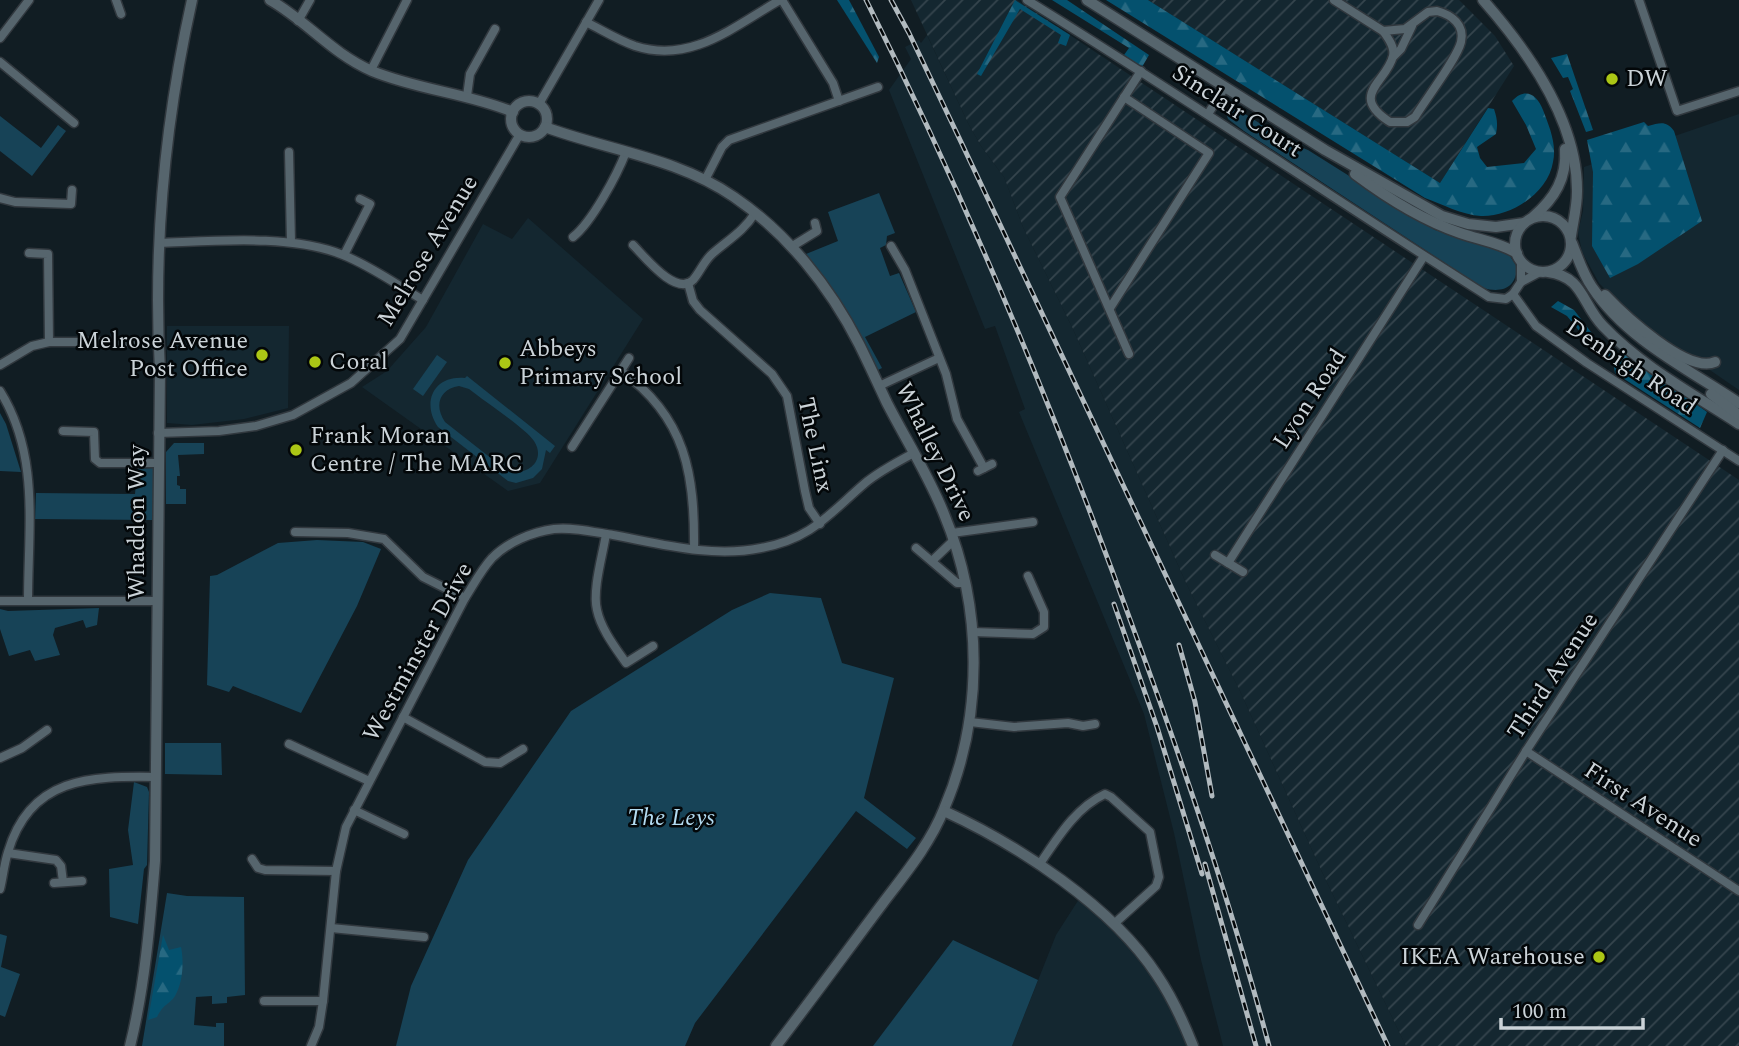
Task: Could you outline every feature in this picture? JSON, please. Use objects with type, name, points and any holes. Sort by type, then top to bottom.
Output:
[{"type":"street","points":[[0,37],[29,0]]},
{"type":"street","points":[[116,0],[121,14]]},
{"type":"street","name":"Whaddon Way","points":[[130,1046],[141,995],[155,861],[160,243],[163,177],[173,98],[192,0]]},
{"type":"street","points":[[270,0],[342,55],[370,70],[408,85],[467,96],[513,111]]},
{"type":"street","points":[[298,21],[310,0]]},
{"type":"street","points":[[370,70],[407,0]]},
{"type":"street","points":[[539,104],[599,0]]},
{"type":"street","points":[[586,22],[632,45],[676,52],[701,45],[781,0],[833,83],[839,100]]},
{"type":"street","name":"Sinclair Court","points":[[1027,0],[1208,114],[1424,256]]},
{"type":"street","points":[[1087,0],[1325,150],[1442,216],[1468,224],[1496,227],[1551,216],[1566,227],[1587,278],[1609,310],[1648,343],[1739,403]]},
{"type":"street","points":[[1334,0],[1383,31],[1392,45],[1393,57]]},
{"type":"street","points":[[1424,256],[1489,298],[1506,299],[1521,282],[1558,268],[1570,253],[1577,194],[1576,172],[1564,127],[1528,57],[1483,0]]},
{"type":"street","points":[[1639,0],[1677,111],[1739,91]]},
{"type":"street","points":[[1428,12],[1447,14],[1459,25],[1461,42],[1415,117],[1407,122],[1390,122],[1375,110],[1372,89],[1401,48],[1412,26],[1419,17],[1428,12]]},
{"type":"street","points":[[1383,31],[1398,31],[1412,26]]},
{"type":"street","points":[[467,96],[470,74],[495,29]]},
{"type":"street","points":[[0,62],[74,123]]},
{"type":"street","points":[[1129,354],[1060,197],[1141,71]]},
{"type":"street","points":[[705,180],[722,146],[729,140],[878,87]]},
{"type":"street","points":[[1208,114],[1225,87]]},
{"type":"street","points":[[1110,308],[1209,153],[1124,97]]},
{"type":"street","points":[[521,103],[539,104],[547,117],[545,127],[531,137],[520,134],[511,122],[513,111],[521,103]]},
{"type":"street","name":"Whalley Drive","points":[[545,127],[583,141],[650,159],[705,180],[732,195],[791,247],[819,279],[859,343],[944,512],[966,583],[974,683],[970,722],[960,766],[944,811],[920,852],[776,1046]]},
{"type":"street","points":[[1521,282],[1515,242],[1518,232],[1544,207],[1561,185],[1566,163],[1564,127]]},
{"type":"street","name":"Melrose Avenue","points":[[159,433],[231,430],[293,415],[351,383],[376,363],[400,339],[520,134]]},
{"type":"street","points":[[1325,150],[1417,216],[1461,234],[1500,243],[1529,268],[1563,274],[1572,280],[1598,320],[1614,337],[1640,358],[1739,424]]},
{"type":"street","points":[[289,152],[287,169],[291,191],[291,242]]},
{"type":"street","points":[[573,237],[588,220],[620,168],[626,152]]},
{"type":"street","points":[[0,198],[15,202],[71,204],[72,190]]},
{"type":"street","points":[[344,255],[370,204],[360,199]]},
{"type":"street","points":[[632,245],[668,280],[688,283],[707,258],[740,233],[755,213]]},
{"type":"street","points":[[791,247],[817,231],[815,223]]},
{"type":"street","points":[[160,243],[291,242],[317,247],[344,255],[423,300]]},
{"type":"street","points":[[891,246],[905,270],[946,374],[957,419],[984,468]]},
{"type":"street","points":[[29,253],[48,254],[49,342]]},
{"type":"street","name":"Lyon Road","points":[[1228,563],[1424,256]]},
{"type":"street","points":[[1587,278],[1636,326],[1688,359],[1708,365],[1715,362]]},
{"type":"street","name":"The Linx","points":[[688,283],[693,301],[700,310],[772,374],[788,396],[804,491],[809,508],[820,524]]},
{"type":"street","name":"Denbigh Road","points":[[1513,294],[1536,326],[1587,363],[1739,461]]},
{"type":"street","points":[[0,365],[32,346],[49,342],[139,342]]},
{"type":"street","points":[[572,447],[629,358]]},
{"type":"street","points":[[879,386],[939,358]]},
{"type":"street","points":[[621,371],[652,396],[682,447],[691,478],[694,549]]},
{"type":"street","points":[[0,391],[19,427],[27,458],[29,600]]},
{"type":"street","points":[[1711,394],[1739,415]]},
{"type":"street","points":[[63,432],[94,432],[95,459],[100,463],[159,463]]},
{"type":"street","name":"Third Avenue","points":[[1418,925],[1526,751],[1723,450]]},
{"type":"street","name":"Westminster Drive","points":[[311,1046],[323,1001],[340,846],[369,780],[465,598],[487,565],[512,543],[535,533],[556,529],[730,552],[796,539],[820,524],[866,482],[914,453]]},
{"type":"street","points":[[932,561],[953,537],[1033,522]]},
{"type":"street","points":[[295,532],[348,533],[384,539],[423,577],[465,598]]},
{"type":"street","points":[[606,534],[596,598],[596,609],[602,624],[626,663],[653,646]]},
{"type":"street","points":[[916,548],[957,583],[966,583]]},
{"type":"street","points":[[1215,555],[1242,572]]},
{"type":"street","points":[[972,632],[1033,634],[1044,627],[1044,612],[1028,576]]},
{"type":"street","points":[[0,601],[157,601]]},
{"type":"street","points":[[403,717],[485,762],[500,763],[523,749]]},
{"type":"street","points":[[970,722],[1014,727],[1096,724]]},
{"type":"street","points":[[0,758],[22,748],[47,730]]},
{"type":"street","points":[[289,744],[369,780]]},
{"type":"street","name":"First Avenue","points":[[1526,751],[1739,891]]},
{"type":"street","points":[[0,889],[16,830],[30,810],[48,795],[69,784],[110,776],[156,777]]},
{"type":"street","points":[[1039,865],[1072,818],[1094,799],[1105,794],[1111,797],[1150,832],[1159,877],[1156,886],[1115,923]]},
{"type":"street","points":[[354,810],[404,834]]},
{"type":"street","points":[[944,811],[993,836],[1039,865],[1115,923],[1157,974],[1182,1018],[1193,1046]]},
{"type":"street","points":[[8,853],[56,860],[61,866],[59,882],[82,881]]},
{"type":"street","points":[[252,859],[264,870],[336,872]]},
{"type":"street","points":[[331,928],[424,937]]},
{"type":"street","points":[[264,1001],[323,1001]]},
{"type":"shaded area","points":[[911,0],[1017,0],[1739,480],[1739,1046],[1406,1046],[1323,874],[1240,691],[1187,585],[1073,329],[1023,227],[1004,177],[968,123]]},
{"type":"shaded area","points":[[1148,0],[1459,0],[1495,36],[1514,66],[1440,183]]},
{"type":"shaded area","points":[[927,35],[968,123],[1004,177],[1023,227],[1073,329],[1187,585],[1240,691],[1323,874],[1406,1046],[1223,1046],[1144,714],[1019,412],[1025,409],[995,326],[985,329],[889,90],[911,59],[905,47],[919,40],[921,43]]},
{"type":"shaded area","points":[[1739,114],[1739,390],[1631,316],[1599,283],[1582,252],[1578,232],[1583,211],[1584,167]]},
{"type":"shaded area","name":"Abbeys Primary School","points":[[528,218],[643,319],[540,483],[508,491],[362,387],[387,371],[426,327],[483,224],[512,239]]},
{"type":"shaded area","points":[[167,326],[289,326],[288,408],[244,419],[192,425],[167,423]]},
{"type":"shaded area","points":[[1081,896],[1157,973],[1193,1046],[1012,1046],[1056,935]]},
{"type":"green space","points":[[837,0],[849,0],[879,57],[877,63]]},
{"type":"green space","points":[[1015,0],[1070,35],[1066,46],[1058,43],[1061,35],[1020,9],[981,76],[977,74]]},
{"type":"green space","points":[[1052,0],[1067,0],[1149,55],[1142,67],[1124,55],[1129,48]]},
{"type":"green space","points":[[1106,0],[1148,0],[1440,183],[1488,108],[1494,109],[1497,130],[1496,134],[1477,147],[1480,158],[1487,167],[1524,163],[1536,149],[1512,101],[1521,94],[1530,94],[1540,104],[1552,135],[1554,155],[1550,173],[1536,193],[1516,208],[1481,216],[1452,209],[1425,198]]},
{"type":"green space","points":[[1567,54],[1593,130],[1586,132],[1570,91],[1573,89],[1568,77],[1563,78],[1551,58]]},
{"type":"green space","points":[[1228,109],[1237,109],[1293,144],[1308,150],[1435,230],[1498,249],[1510,256],[1517,267],[1511,285],[1496,290],[1483,288],[1244,131],[1228,119]]},
{"type":"green space","points":[[0,116],[41,148],[58,125],[66,131],[32,176],[0,151]]},
{"type":"green space","points":[[1644,122],[1648,126],[1665,124],[1674,131],[1702,221],[1638,264],[1610,278],[1592,246],[1593,172],[1587,140]]},
{"type":"green space","points":[[879,193],[895,233],[887,236],[886,245],[880,248],[890,276],[899,273],[916,312],[865,337],[882,368],[878,370],[846,310],[806,254],[838,241],[828,212]]},
{"type":"green space","points":[[1558,301],[1574,310],[1604,349],[1619,356],[1625,354],[1707,412],[1700,428],[1615,373],[1613,362],[1600,356],[1567,316],[1551,307]]},
{"type":"green space","points":[[437,355],[447,362],[423,396],[413,389]]},
{"type":"green space","points":[[467,376],[555,446],[550,453],[546,450],[542,469],[533,478],[516,483],[508,481],[438,427],[431,408],[434,392],[445,381]],"holes":[[[459,386],[469,389],[534,441],[538,455],[527,470],[506,470],[445,422],[439,404],[443,394]]]},
{"type":"green space","points":[[0,413],[6,424],[21,472],[0,471]]},
{"type":"green space","points":[[174,443],[204,443],[204,454],[178,455],[180,476],[177,476],[177,485],[180,489],[186,489],[186,504],[166,504],[166,452]]},
{"type":"green space","points":[[154,468],[153,520],[35,519],[36,493],[135,494],[137,469]]},
{"type":"green space","points":[[317,540],[363,542],[381,549],[357,606],[301,713],[233,686],[229,692],[207,685],[210,576],[217,575],[278,543]]},
{"type":"green space","name":"The Leys","points":[[770,593],[821,598],[842,663],[894,678],[864,798],[916,838],[907,849],[856,811],[695,1023],[685,1046],[396,1046],[411,986],[468,860],[571,711],[732,610]]},
{"type":"green space","points":[[99,608],[97,625],[86,628],[83,620],[55,628],[53,635],[60,655],[35,661],[30,650],[9,656],[0,629],[0,609]]},
{"type":"green space","points":[[165,743],[221,743],[222,775],[165,774]]},
{"type":"green space","points":[[134,782],[147,787],[149,792],[147,865],[144,869],[138,924],[110,917],[109,869],[133,865],[128,830]]},
{"type":"green space","points":[[167,893],[244,897],[245,995],[227,997],[227,1003],[212,1004],[212,996],[196,997],[194,1025],[216,1027],[216,1023],[224,1023],[224,1046],[142,1046]]},
{"type":"green space","points":[[0,934],[7,936],[1,967],[20,974],[5,1017],[0,1015]]},
{"type":"green space","points":[[163,935],[169,950],[181,947],[181,978],[173,999],[157,1017],[148,1020]]},
{"type":"green space","points":[[953,940],[1038,980],[1012,1046],[873,1046]]},
{"type":"railway","points":[[866,0],[976,233],[1075,472],[1190,787],[1224,890],[1269,1046]]},
{"type":"railway","points":[[891,0],[962,144],[1388,1046]]},
{"type":"railway","points":[[1114,604],[1157,727],[1202,874]]},
{"type":"railway","points":[[1179,645],[1195,702],[1212,796]]},
{"type":"railway","points":[[1205,864],[1256,1046]]},
{"type":"place","name":"DW","points":[[1612,79]]},
{"type":"place","name":"Melrose Avenue Post Office","points":[[262,355]]},
{"type":"place","name":"Coral","points":[[315,362]]},
{"type":"place","name":"Abbeys Primary School","points":[[505,363]]},
{"type":"place","name":"Frank Moran Centre / The MARC","points":[[296,450]]},
{"type":"place","name":"IKEA Warehouse","points":[[1599,957]]}]
